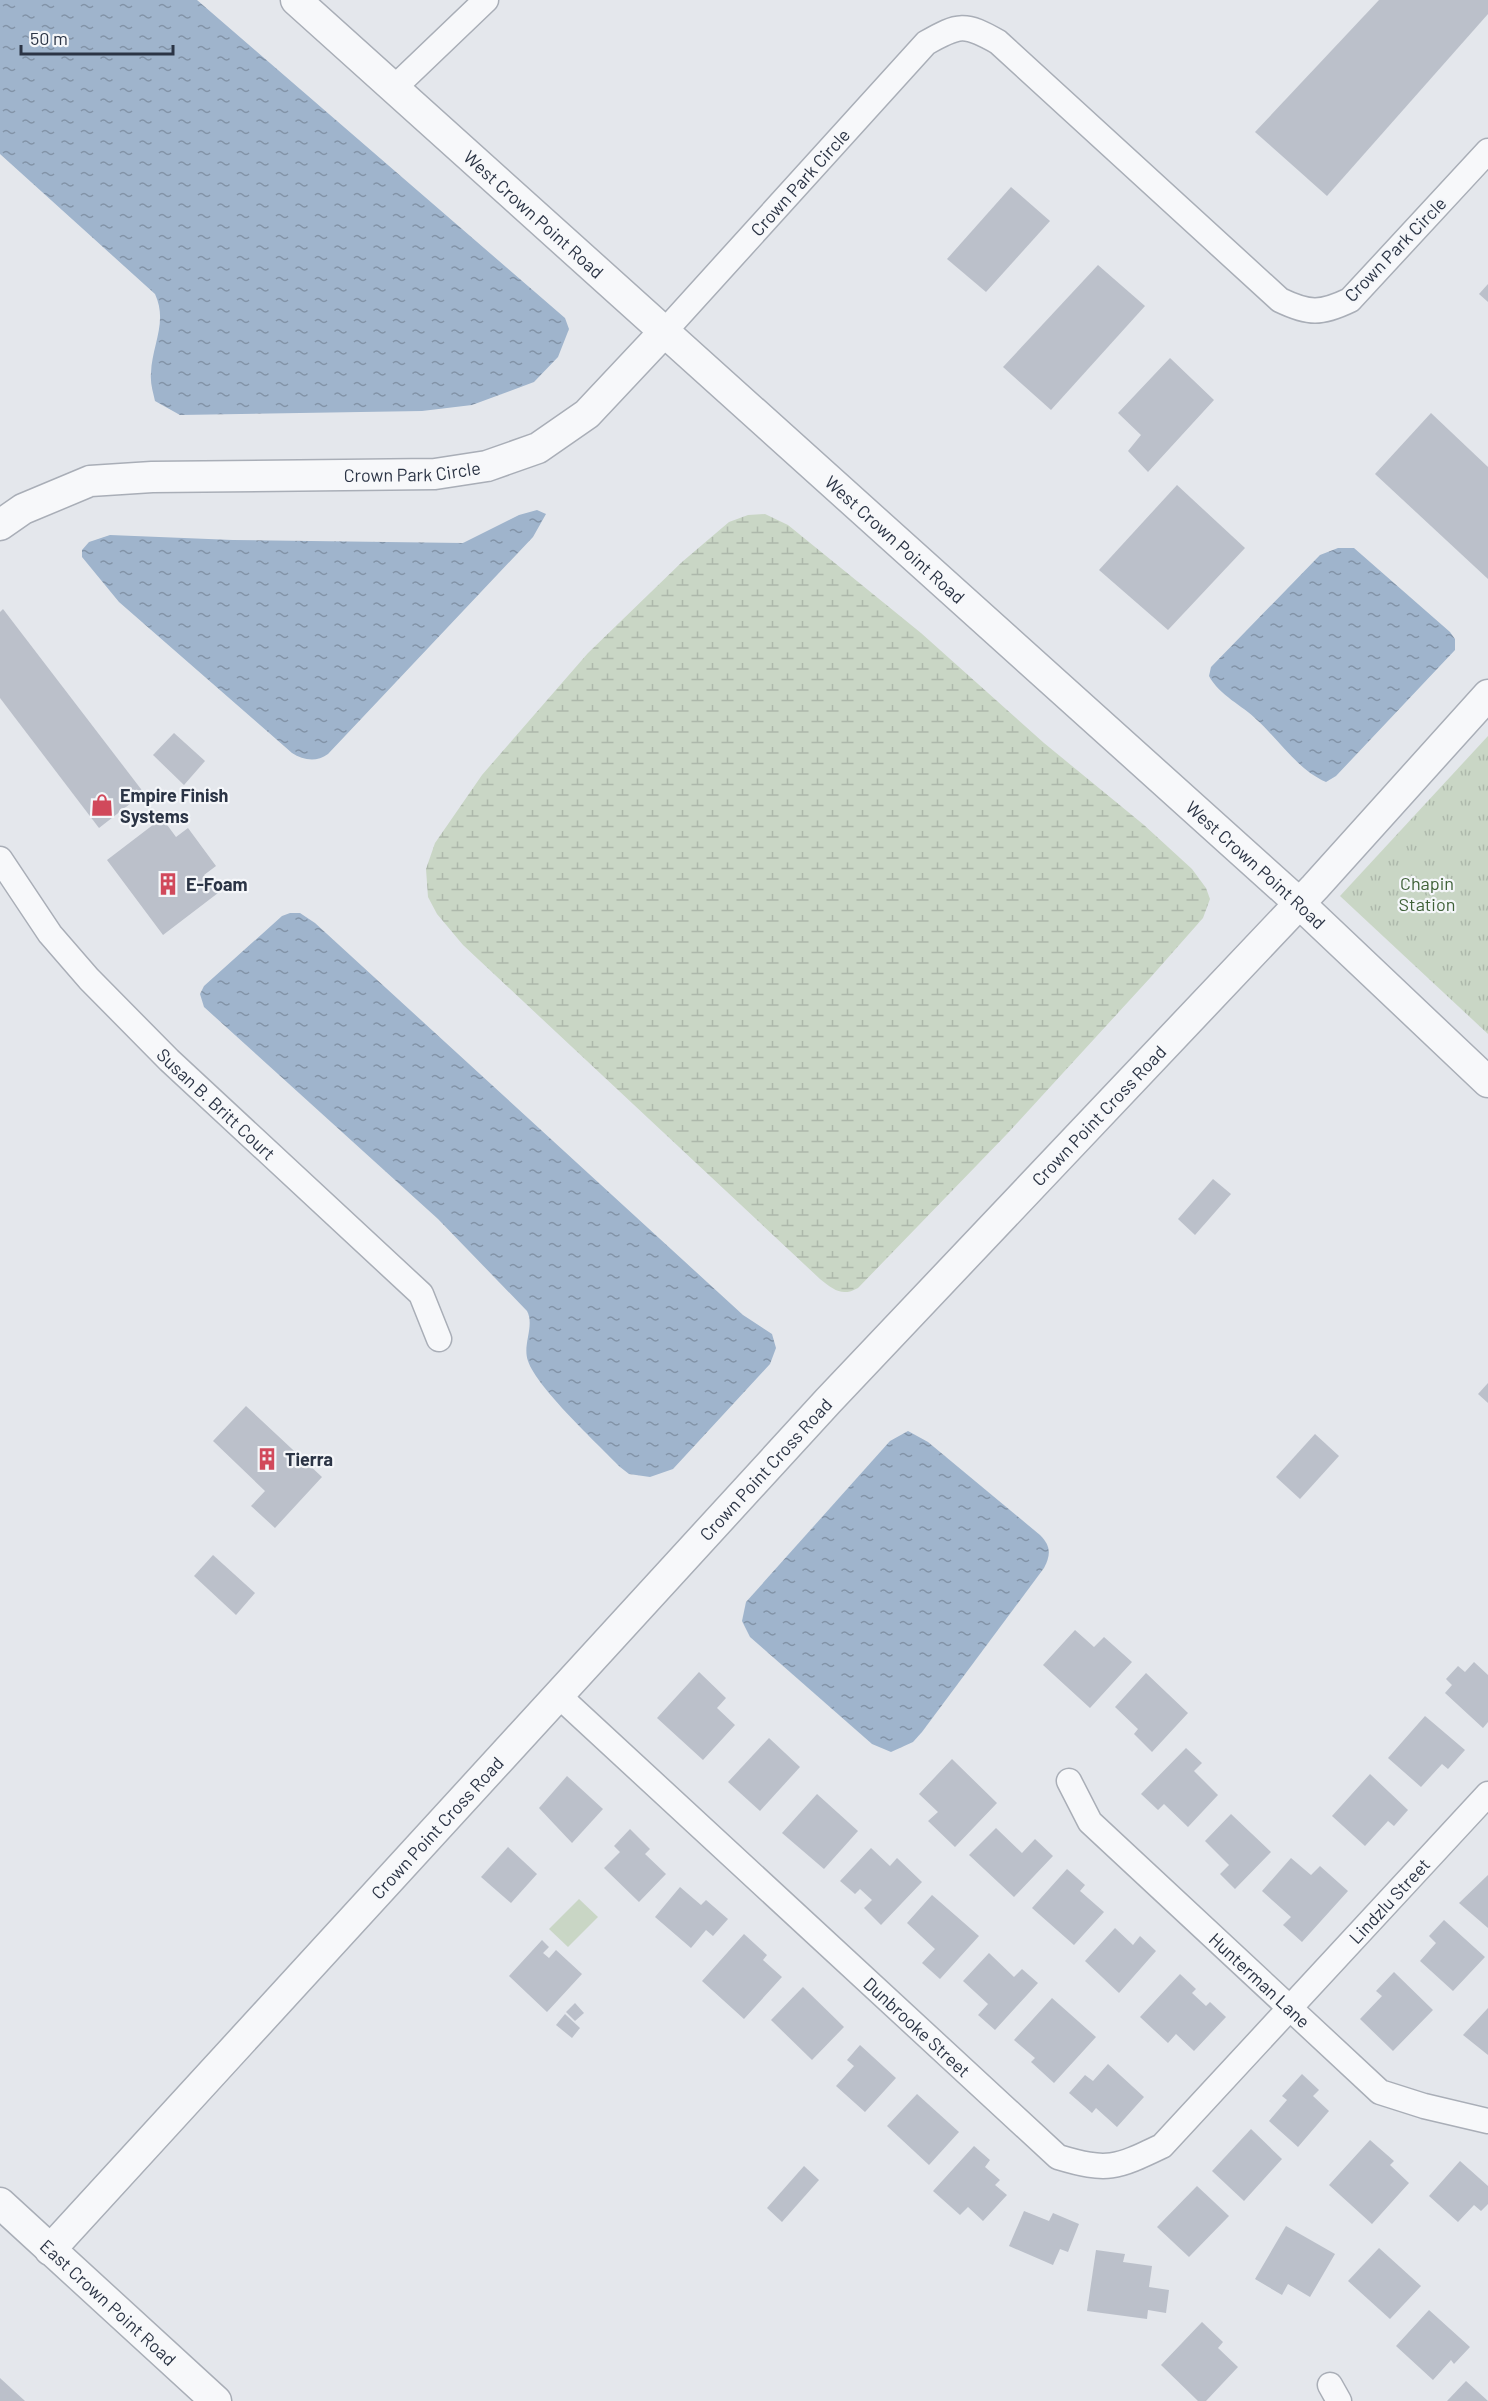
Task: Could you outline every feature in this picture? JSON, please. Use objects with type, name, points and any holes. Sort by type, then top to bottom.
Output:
[{"type":"street","name":"West Crown Point Road","points":[[296,0],[1299,903],[1488,1082]]},
{"type":"street","points":[[393,89],[486,0]]},
{"type":"street","name":"Crown Park Circle","points":[[0,525],[23,509],[90,481],[152,477],[435,474],[487,466],[538,448],[587,414],[926,43],[952,28],[975,29],[998,42],[1280,300],[1296,308],[1314,312],[1329,310],[1350,300],[1488,151]]},
{"type":"street","name":"Crown Point Cross Road","points":[[50,2250],[828,1401],[1299,903],[1488,695]]},
{"type":"street","name":"Susan B. Britt Court","points":[[0,859],[50,934],[89,979],[169,1060],[421,1294],[439,1339]]},
{"type":"street","name":"Dunbrooke Street","points":[[558,1695],[1058,2157],[1092,2167],[1123,2165],[1162,2146],[1289,2008]]},
{"type":"street","name":"Hunterman Lane","points":[[1069,1781],[1090,1822],[1380,2092],[1424,2106],[1488,2121]]},
{"type":"street","name":"Lindzlu Street","points":[[1289,2008],[1488,1794]]},
{"type":"street","name":"East Crown Point Road","points":[[0,2203],[216,2401]]},
{"type":"green space","points":[[765,514],[788,525],[921,633],[1044,743],[1144,825],[1192,869],[1206,888],[1210,899],[1203,918],[1007,1134],[858,1288],[847,1292],[838,1291],[820,1279],[463,945],[437,914],[428,897],[426,869],[435,843],[482,775],[588,653],[682,562],[729,522],[748,515]]},
{"type":"green space","name":"Chapin Station","points":[[1488,736],[1488,1034],[1340,896]]},
{"type":"green space","points":[[579,1899],[598,1917],[568,1947],[549,1929]]},
{"type":"water","points":[[0,0],[197,0],[565,318],[569,329],[558,357],[534,382],[472,405],[422,411],[180,415],[155,401],[151,373],[160,314],[155,294],[0,154]]},
{"type":"water","points":[[537,510],[546,514],[533,537],[328,754],[319,759],[305,759],[292,753],[119,602],[82,557],[82,550],[89,542],[110,535],[233,540],[463,543],[519,515]]},
{"type":"water","points":[[1338,548],[1354,548],[1450,632],[1455,639],[1455,650],[1336,776],[1326,782],[1306,770],[1257,720],[1225,695],[1209,676],[1211,667],[1320,555]]},
{"type":"water","points":[[300,913],[315,923],[743,1315],[772,1334],[776,1348],[770,1364],[673,1469],[650,1477],[629,1474],[620,1467],[555,1400],[534,1372],[528,1361],[526,1349],[530,1323],[527,1311],[438,1219],[204,1007],[200,994],[204,986],[282,916]]},
{"type":"water","points":[[908,1431],[928,1442],[1040,1535],[1048,1547],[1049,1555],[1044,1568],[922,1732],[913,1742],[891,1752],[872,1744],[750,1637],[742,1621],[746,1602],[890,1441]]},
{"type":"building","points":[[1379,0],[1488,0],[1488,14],[1327,196],[1255,132]]},
{"type":"building","points":[[1011,187],[1050,221],[986,292],[947,259]]},
{"type":"building","points":[[1098,265],[1145,306],[1051,410],[1003,367]]},
{"type":"building","points":[[1488,284],[1488,302],[1479,294]]},
{"type":"building","points":[[1170,358],[1214,400],[1148,472],[1128,451],[1141,435],[1118,413]]},
{"type":"building","points":[[1431,413],[1488,467],[1488,579],[1375,474]]},
{"type":"building","points":[[1177,485],[1245,548],[1168,630],[1099,570]]},
{"type":"building","points":[[3,609],[144,793],[99,828],[0,698],[0,612]]},
{"type":"building","points":[[174,733],[205,761],[184,785],[153,755]]},
{"type":"building","name":"E-Foam","points":[[162,818],[176,837],[188,828],[216,866],[204,875],[218,893],[163,935],[107,860]]},
{"type":"building","points":[[1213,1179],[1231,1194],[1195,1235],[1178,1219]]},
{"type":"building","points":[[1488,1383],[1488,1403],[1478,1394]]},
{"type":"building","name":"Tierra","points":[[246,1406],[322,1477],[275,1528],[251,1506],[265,1491],[213,1441]]},
{"type":"building","points":[[1315,1434],[1339,1456],[1300,1499],[1276,1477]]},
{"type":"building","points":[[213,1555],[255,1593],[236,1615],[194,1576]]},
{"type":"building","points":[[1075,1630],[1094,1647],[1104,1637],[1132,1662],[1090,1708],[1043,1665]]},
{"type":"building","points":[[1474,1662],[1488,1675],[1488,1722],[1483,1728],[1445,1693],[1452,1685],[1446,1679],[1458,1666],[1465,1672]]},
{"type":"building","points":[[699,1672],[726,1698],[717,1708],[735,1725],[703,1760],[657,1718]]},
{"type":"building","points":[[1146,1673],[1188,1713],[1152,1752],[1134,1734],[1138,1729],[1115,1707]]},
{"type":"building","points":[[1425,1716],[1465,1750],[1448,1769],[1442,1764],[1421,1787],[1388,1758]]},
{"type":"building","points":[[769,1738],[800,1767],[760,1811],[728,1782]]},
{"type":"building","points":[[1186,1748],[1202,1763],[1194,1771],[1218,1795],[1188,1827],[1164,1804],[1158,1810],[1141,1794]]},
{"type":"building","points":[[952,1759],[997,1803],[955,1847],[928,1821],[938,1812],[919,1794]]},
{"type":"building","points":[[1370,1774],[1408,1810],[1394,1826],[1388,1821],[1365,1846],[1332,1816]]},
{"type":"building","points":[[567,1776],[603,1809],[572,1843],[539,1808]]},
{"type":"building","points":[[817,1794],[858,1831],[824,1869],[782,1833]]},
{"type":"building","points":[[1231,1814],[1271,1852],[1235,1889],[1220,1874],[1229,1865],[1205,1841]]},
{"type":"building","points":[[996,1828],[1022,1853],[1035,1839],[1053,1856],[1014,1897],[969,1855]]},
{"type":"building","points":[[630,1829],[650,1849],[645,1854],[666,1874],[639,1902],[604,1868],[620,1852],[614,1846]]},
{"type":"building","points":[[508,1847],[537,1874],[511,1903],[481,1877]]},
{"type":"building","points":[[871,1848],[890,1866],[897,1858],[922,1882],[881,1925],[864,1908],[872,1900],[860,1889],[855,1894],[840,1881]]},
{"type":"building","points":[[1291,1858],[1311,1875],[1320,1866],[1348,1891],[1302,1942],[1283,1925],[1291,1917],[1262,1891]]},
{"type":"building","points":[[1067,1869],[1085,1885],[1080,1891],[1104,1912],[1074,1945],[1032,1908]]},
{"type":"building","points":[[1488,1875],[1488,1928],[1459,1903]]},
{"type":"building","points":[[680,1887],[701,1905],[706,1900],[728,1919],[713,1936],[706,1930],[691,1948],[655,1917]]},
{"type":"building","points":[[932,1895],[979,1936],[940,1979],[922,1963],[935,1949],[907,1923]]},
{"type":"building","points":[[1444,1920],[1485,1957],[1453,1991],[1420,1961],[1436,1943],[1429,1936]]},
{"type":"building","points":[[1115,1928],[1133,1945],[1140,1936],[1156,1951],[1119,1993],[1085,1961]]},
{"type":"building","points":[[744,1934],[767,1955],[763,1960],[782,1977],[744,2019],[702,1981]]},
{"type":"building","points":[[542,1940],[549,1947],[543,1953],[549,1958],[556,1950],[582,1974],[547,2012],[509,1976]]},
{"type":"building","points":[[989,1953],[1014,1977],[1022,1969],[1038,1983],[995,2030],[978,2015],[988,2004],[963,1981]]},
{"type":"building","points":[[1394,1972],[1433,2010],[1393,2051],[1360,2019],[1382,1996],[1376,1991]]},
{"type":"building","points":[[1180,1974],[1196,1989],[1192,1993],[1206,2006],[1210,2002],[1226,2017],[1194,2051],[1176,2034],[1168,2043],[1140,2017]]},
{"type":"building","points":[[803,1987],[844,2027],[812,2060],[771,2020]]},
{"type":"building","points":[[1052,1998],[1096,2037],[1054,2083],[1031,2062],[1035,2058],[1014,2040]]},
{"type":"building","points":[[575,2003],[584,2013],[575,2021],[566,2012]]},
{"type":"building","points":[[1488,2008],[1488,2055],[1463,2035]]},
{"type":"building","points":[[565,2014],[580,2028],[572,2038],[556,2025]]},
{"type":"building","points":[[860,2045],[896,2078],[865,2112],[836,2086],[854,2066],[847,2060]]},
{"type":"building","points":[[1108,2064],[1144,2097],[1117,2127],[1096,2108],[1092,2113],[1069,2093],[1085,2075],[1093,2081]]},
{"type":"building","points":[[1302,2074],[1319,2090],[1313,2096],[1329,2111],[1298,2147],[1269,2121],[1287,2100],[1282,2096]]},
{"type":"building","points":[[917,2094],[959,2132],[929,2165],[887,2126]]},
{"type":"building","points":[[1251,2129],[1282,2159],[1244,2201],[1212,2171]]},
{"type":"building","points":[[1370,2140],[1394,2161],[1390,2165],[1409,2183],[1372,2224],[1329,2185]]},
{"type":"building","points":[[974,2146],[990,2160],[985,2167],[1000,2180],[995,2185],[1007,2195],[983,2221],[968,2207],[960,2215],[933,2191]]},
{"type":"building","points":[[1460,2161],[1488,2186],[1488,2204],[1481,2211],[1474,2205],[1458,2222],[1429,2196]]},
{"type":"building","points":[[804,2166],[819,2180],[782,2222],[767,2208]]},
{"type":"building","points":[[1197,2186],[1229,2216],[1189,2257],[1157,2227]]},
{"type":"building","points":[[1024,2211],[1049,2221],[1053,2213],[1079,2224],[1068,2252],[1060,2249],[1053,2265],[1009,2246]]},
{"type":"building","points":[[1286,2226],[1335,2254],[1310,2297],[1288,2284],[1282,2295],[1255,2279]]},
{"type":"building","points":[[1379,2248],[1421,2286],[1390,2319],[1348,2281]]},
{"type":"building","points":[[1096,2250],[1125,2254],[1123,2262],[1152,2266],[1149,2287],[1169,2290],[1166,2313],[1148,2310],[1147,2319],[1087,2311]]},
{"type":"building","points":[[1429,2310],[1470,2347],[1454,2364],[1451,2360],[1433,2380],[1396,2346]]},
{"type":"building","points":[[1202,2322],[1223,2342],[1218,2348],[1238,2367],[1206,2401],[1198,2401],[1161,2365]]},
{"type":"building","points":[[0,2378],[25,2401],[0,2401]]},
{"type":"building","points":[[1466,2381],[1488,2401],[1447,2401]]},
{"type":"place","name":"Empire Finish Systems","points":[[102,805]]},
{"type":"place","name":"E-Foam","points":[[168,884]]},
{"type":"place","name":"Tierra","points":[[267,1459]]}]
